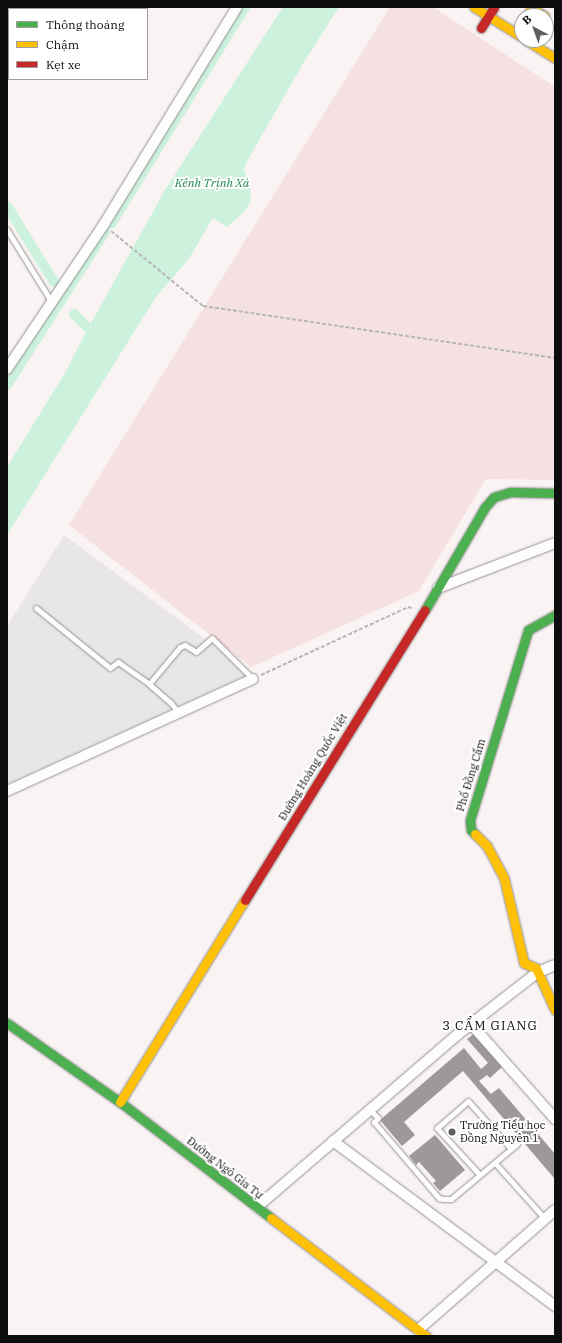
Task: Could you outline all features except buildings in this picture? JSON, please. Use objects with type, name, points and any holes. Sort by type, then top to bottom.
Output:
[{"type":"street","points":[[7,369],[51,301],[104,224],[237,7]]},
{"type":"street","points":[[474,7],[514,32]]},
{"type":"street","points":[[481,28],[494,7]]},
{"type":"street","points":[[539,48],[555,58]]},
{"type":"street","name":"Đường Hoàng Quốc Việt","points":[[120,1102],[438,588],[477,520],[494,497],[510,492],[555,493]]},
{"type":"street","points":[[438,588],[555,543]]},
{"type":"street","name":"Phố Đồng Cẩm","points":[[552,620],[528,630],[470,820],[471,830],[487,846],[504,878],[524,963],[536,968],[555,1010]]},
{"type":"street","points":[[7,791],[180,714],[253,679]]},
{"type":"street","points":[[257,1207],[471,1024],[538,972],[555,965]]},
{"type":"street","name":"Đường Ngô Gia Tự","points":[[7,1023],[120,1102],[422,1333]]},
{"type":"street","points":[[471,1024],[555,1119]]},
{"type":"street","points":[[333,1142],[555,1306]]},
{"type":"street","points":[[422,1333],[494,1262],[555,1210]]},
{"type":"lane","points":[[7,230],[51,301]]},
{"type":"lane","points":[[36,608],[110,668],[118,662],[149,684],[170,702],[180,714]]},
{"type":"lane","points":[[149,684],[180,648],[185,645],[196,652],[212,638],[253,679]]},
{"type":"lane","points":[[480,1175],[437,1128],[468,1101],[511,1149]]},
{"type":"lane","points":[[370,1110],[378,1118],[374,1122],[439,1198],[450,1199],[517,1144]]},
{"type":"lane","points":[[495,1163],[545,1218]]},
{"type":"path","points":[[104,224],[203,306],[555,358]]},
{"type":"path","points":[[253,679],[408,607],[425,608]]},
{"type":"shaded area","points":[[390,7],[433,7],[555,87],[555,480],[486,479],[419,591],[251,667],[69,525]]},
{"type":"shaded area","points":[[64,535],[251,673],[7,784],[7,626]]},
{"type":"water","name":"Kênh Trịnh Xá","points":[[283,7],[339,7],[304,62],[247,161],[244,170],[250,185],[251,201],[244,212],[227,227],[213,218],[188,260],[156,297],[7,535],[7,467],[65,373],[86,332],[165,190]]},
{"type":"waterway","points":[[111,224],[245,7]]},
{"type":"waterway","points":[[7,206],[54,282]]},
{"type":"waterway","points":[[7,385],[105,232]]},
{"type":"waterway","points":[[74,314],[99,338]]},
{"type":"traffic: fast","points":[[425,610],[485,507],[494,497],[510,492],[555,493]]},
{"type":"traffic: fast","points":[[475,834],[471,830],[470,820],[528,630],[555,615]]},
{"type":"traffic: fast","points":[[7,1023],[120,1102],[271,1218]]},
{"type":"traffic: slow","points":[[474,7],[514,32]]},
{"type":"traffic: slow","points":[[539,48],[555,58]]},
{"type":"traffic: slow","points":[[475,834],[487,846],[504,878],[524,963],[536,968],[555,1010]]},
{"type":"traffic: slow","points":[[120,1102],[245,900]]},
{"type":"traffic: slow","points":[[271,1218],[426,1336]]},
{"type":"traffic: jam","points":[[481,28],[494,7]]},
{"type":"traffic: jam","points":[[245,900],[425,610]]},
{"type":"place","name":"Trường Tiểu học Đồng Nguyên 1","points":[[452,1132]]},
{"type":"district","name":"3 CẨM GIANG","points":[[490,1026]]}]
